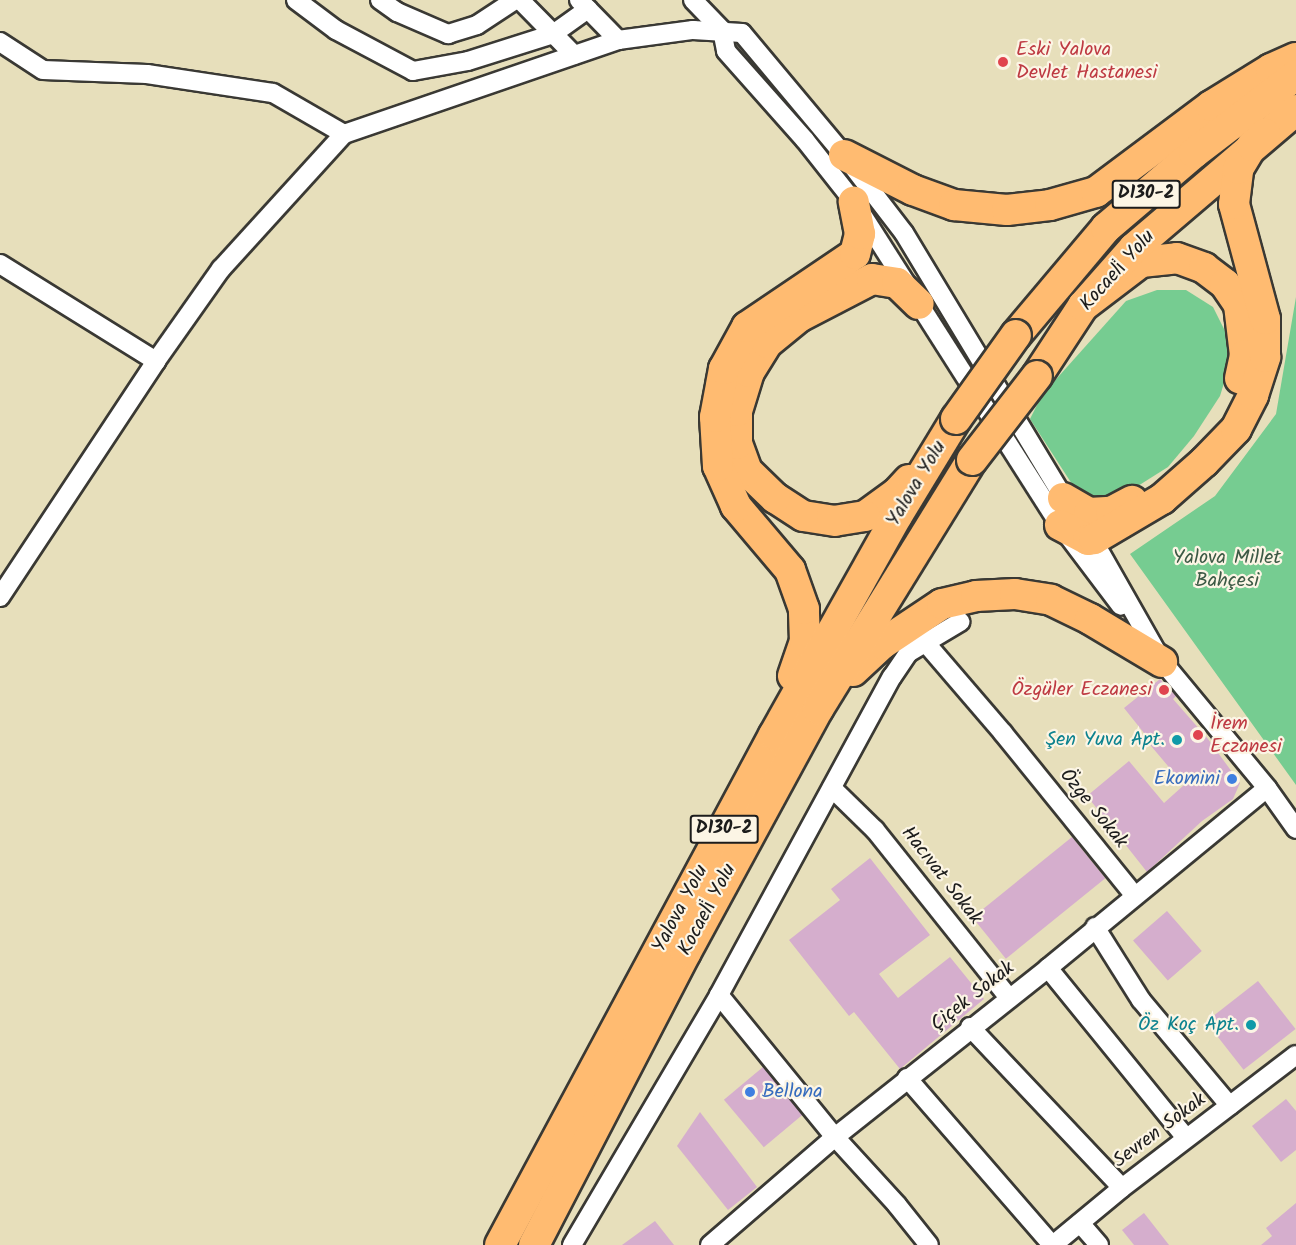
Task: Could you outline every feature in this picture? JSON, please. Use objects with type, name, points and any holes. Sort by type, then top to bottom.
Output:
[{"type":"highway","points":[[844,155],[913,190],[954,205],[1007,210],[1050,205],[1096,192],[1211,106],[1271,69],[1296,58]]},
{"type":"highway","name":"Yalova Yolu","points":[[500,1245],[774,735],[897,516],[956,419],[1016,335],[1106,228],[1194,153],[1296,75]]},
{"type":"highway","name":"Kocaeli̇ Yolu","points":[[534,1245],[686,952],[818,709],[972,460],[1037,376],[1083,306],[1134,248],[1265,134],[1296,110]]},
{"type":"highway","points":[[1061,511],[1088,540],[1094,539],[1162,499],[1204,462],[1236,429],[1252,395],[1265,357],[1264,319],[1234,204],[1238,169],[1252,146],[1265,134]]},
{"type":"highway","points":[[774,735],[805,642],[804,609],[790,570],[736,506],[718,466],[715,417],[724,369],[747,327],[855,254],[860,234],[854,202]]},
{"type":"highway","points":[[1061,511],[1111,512],[1146,493],[1180,469],[1225,419],[1239,383],[1245,355],[1239,305],[1225,284],[1204,268],[1177,258],[1140,262],[1083,306]]},
{"type":"highway","points":[[919,304],[897,283],[872,279],[799,317],[767,343],[749,372],[737,411],[737,444],[747,471],[775,498],[803,516],[835,521],[865,516],[897,493],[936,452]]},
{"type":"highway","points":[[818,709],[862,662],[910,624],[942,604],[975,596],[1015,594],[1051,600],[1090,619],[1162,662]]},
{"type":"street","points":[[296,0],[336,30],[413,71],[468,61],[553,34],[583,5],[618,40]]},
{"type":"street","points":[[380,0],[397,12],[448,34],[477,25],[514,0]]},
{"type":"street","points":[[520,0],[574,55]]},
{"type":"street","points":[[693,0],[722,30],[726,51],[805,140],[854,202],[919,304],[1162,662],[1267,788],[1296,830]]},
{"type":"street","points":[[0,597],[156,360],[221,269],[344,134],[618,40],[693,30],[742,33],[844,155],[904,233],[1061,511]]},
{"type":"street","points":[[0,42],[44,70],[147,74],[273,93],[344,134]]},
{"type":"street","points":[[0,264],[156,360]]},
{"type":"street","points":[[1094,539],[1162,662]]},
{"type":"street","points":[[572,1245],[719,994],[892,677],[908,653],[924,641],[960,622]]},
{"type":"street","name":"Özge Sokak","points":[[924,641],[1003,733],[1134,895]]},
{"type":"street","name":"Hacıvat Sokak","points":[[832,788],[875,830],[1009,998]]},
{"type":"street","name":"Çiçek Sokak","points":[[710,1245],[835,1137],[1048,968],[1095,927],[1267,788]]},
{"type":"street","points":[[1095,927],[1141,1000],[1230,1106]]},
{"type":"street","points":[[1048,968],[1186,1138]]},
{"type":"street","points":[[719,994],[835,1137],[897,1205],[929,1245]]},
{"type":"street","points":[[970,1028],[1122,1188]]},
{"type":"street","name":"Sevren Sokak","points":[[1052,1245],[1186,1138],[1296,1055]]},
{"type":"street","points":[[907,1078],[1052,1245]]},
{"type":"street","points":[[1080,1222],[1099,1245]]},
{"type":"green space","points":[[1157,290],[1186,290],[1213,307],[1227,335],[1232,357],[1220,396],[1194,436],[1168,467],[1122,496],[1095,501],[1081,498],[1030,419],[1042,395],[1126,301]]},
{"type":"green space","name":"Yalova Millet Bahçesi","points":[[1296,297],[1296,785],[1130,554],[1215,496],[1276,414]]},
{"type":"building","points":[[1160,679],[1176,696],[1173,699],[1208,739],[1240,783],[1233,799],[1202,821],[1147,872],[1087,796],[1129,761],[1164,803],[1184,785],[1146,740],[1148,738],[1124,708]]},
{"type":"building","points":[[1072,837],[1105,878],[1006,959],[973,918]]},
{"type":"building","points":[[870,858],[930,935],[879,974],[898,998],[950,957],[984,999],[900,1069],[854,1012],[849,1016],[789,940],[840,900],[831,889]]},
{"type":"building","points":[[1167,911],[1202,951],[1168,981],[1133,941]]},
{"type":"building","name":"Öz Koç Apt.","points":[[1258,981],[1296,1029],[1244,1070],[1206,1022]]},
{"type":"building","points":[[763,1067],[803,1114],[764,1147],[724,1100]]},
{"type":"building","points":[[1286,1099],[1296,1111],[1296,1150],[1281,1162],[1252,1126]]},
{"type":"building","points":[[700,1112],[757,1187],[728,1210],[677,1146]]},
{"type":"building","points":[[1296,1203],[1296,1245],[1261,1245],[1272,1236],[1266,1228]]},
{"type":"building","points":[[1144,1213],[1169,1245],[1134,1245],[1122,1230]]},
{"type":"building","points":[[655,1221],[674,1245],[622,1245]]},
{"type":"place","name":"Eski Yalova Devlet Hastanesi","points":[[1003,62]]},
{"type":"place","name":"Özgüler Eczanesi","points":[[1164,690]]},
{"type":"place","name":"İrem Eczanesi","points":[[1198,735]]},
{"type":"place","name":"Şen Yuva Apt.","points":[[1177,740]]},
{"type":"place","name":"Ekomini","points":[[1232,779]]},
{"type":"place","name":"Öz Koç Apt.","points":[[1251,1025]]},
{"type":"place","name":"Bellona","points":[[750,1092]]}]
